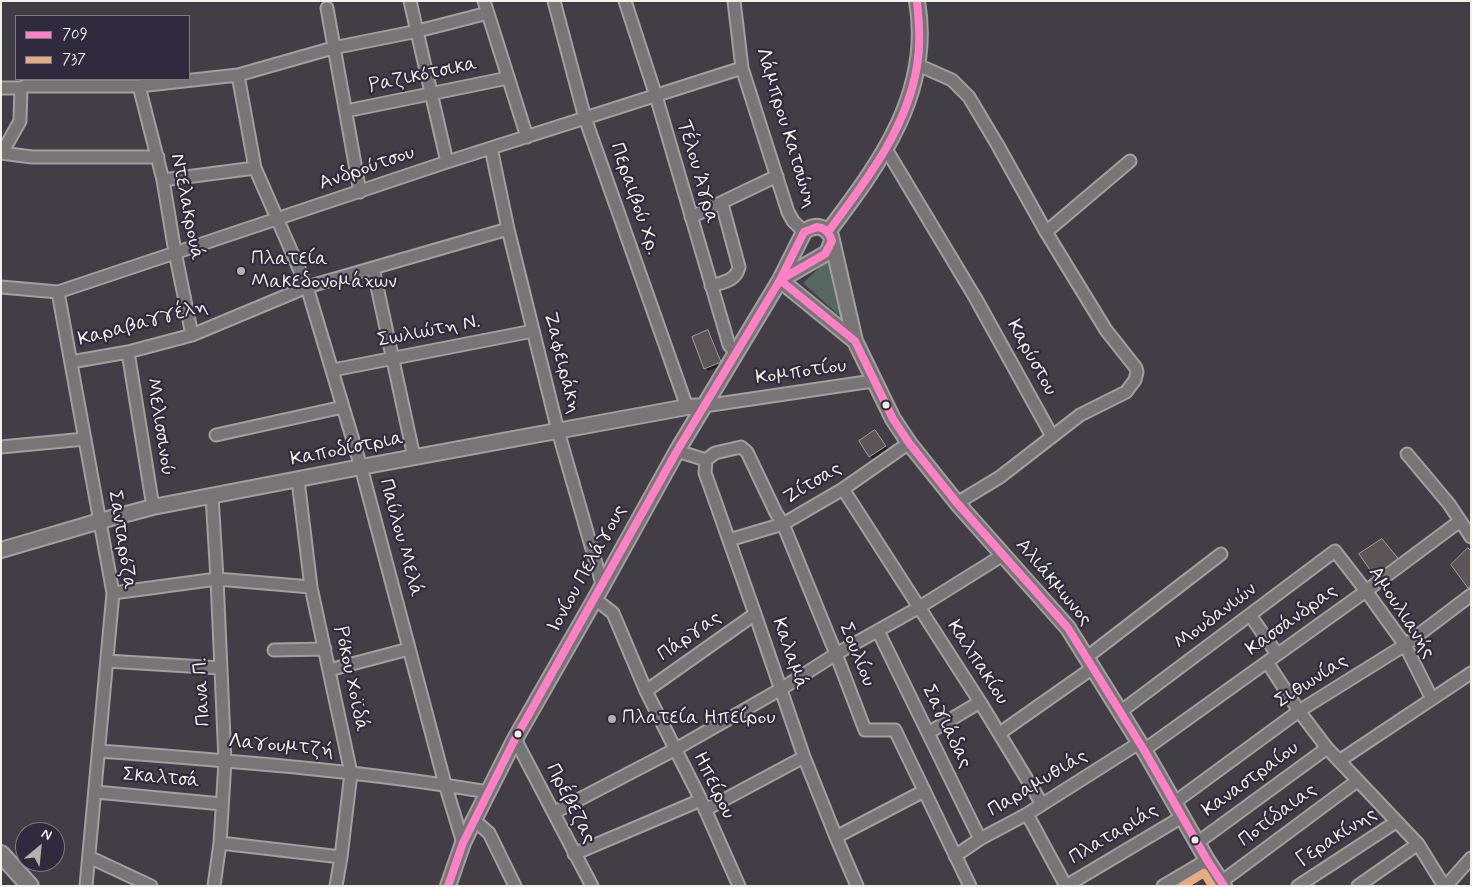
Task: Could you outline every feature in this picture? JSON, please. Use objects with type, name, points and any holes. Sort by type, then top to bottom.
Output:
[{"type":"main road","points":[[1,854],[27,885]]},
{"type":"street","points":[[410,1],[447,162]]},
{"type":"street","points":[[484,1],[527,137]]},
{"type":"street","name":"Περαιβού Χρ.","points":[[554,1],[585,118],[688,407]]},
{"type":"street","name":"Τέλου Άγρα","points":[[625,1],[656,96],[729,345],[735,352]]},
{"type":"street","name":"Λάμπρου Κατσώνη","points":[[734,1],[742,68],[788,212],[793,221],[804,232]]},
{"type":"street","points":[[780,280],[828,251],[830,236],[886,149],[900,122],[912,90],[918,64],[920,31],[916,1]]},
{"type":"street","points":[[327,8],[360,192]]},
{"type":"street","points":[[1,88],[21,88],[25,86],[139,86],[238,75],[333,48],[418,31],[488,14]]},
{"type":"street","points":[[918,64],[952,80],[969,97],[998,144],[1046,232],[1106,330],[1136,368],[1137,372],[1132,386],[1126,392],[1080,415],[1000,477],[957,503]]},
{"type":"street","name":"Ανδρούτσου","points":[[1,287],[58,292],[447,162],[742,68]]},
{"type":"street","name":"Παύλου Μελά","points":[[238,75],[256,168],[307,287],[361,467],[444,784],[463,843]]},
{"type":"street","name":"Ραζικότσικα","points":[[346,111],[508,78]]},
{"type":"street","name":"Ντελακρουά","points":[[139,86],[163,180],[192,335]]},
{"type":"street","points":[[21,88],[20,121],[2,153],[32,157],[158,157]]},
{"type":"street","name":"Ζαφειράκη","points":[[491,148],[508,229],[558,431],[602,584]]},
{"type":"street","name":"Καρύστου","points":[[886,149],[976,299],[1052,436]]},
{"type":"street","points":[[1046,232],[1130,161]]},
{"type":"street","points":[[163,180],[256,168]]},
{"type":"street","points":[[691,217],[722,204],[777,176]]},
{"type":"street","points":[[711,286],[734,278],[740,268],[722,204]]},
{"type":"street","points":[[804,232],[810,227],[815,226],[824,228],[830,236]]},
{"type":"street","name":"Καραβαγγέλη","points":[[71,362],[128,352],[192,335],[307,287],[508,229]]},
{"type":"street","name":"Ιονίου Πελάγους","points":[[448,886],[463,843],[515,739],[596,599],[602,584],[677,451],[780,280],[804,232]]},
{"type":"street","name":"Αλιάκμωνος","points":[[830,236],[855,341],[893,419],[909,443],[957,503],[1068,628],[1142,746],[1222,884]]},
{"type":"street","points":[[373,268],[414,457]]},
{"type":"street","name":"Αλιάκμωνος","points":[[780,280],[855,341]]},
{"type":"street","name":"Σανταρόζα","points":[[58,292],[114,593],[86,886]]},
{"type":"street","name":"Σωλιώτη Ν.","points":[[332,370],[534,331]]},
{"type":"street","name":"Μελισσινού","points":[[128,352],[153,507]]},
{"type":"street","name":"Κομποτίου","points":[[704,406],[873,381]]},
{"type":"street","name":"Καποδίστρια","points":[[1,550],[153,507],[414,457],[688,407],[704,406]]},
{"type":"street","points":[[216,434],[343,407]]},
{"type":"street","points":[[1,447],[85,438]]},
{"type":"street","name":"Ζίτσας","points":[[729,540],[783,524],[843,489],[909,443]]},
{"type":"street","name":"Σουλίου","points":[[706,460],[715,453],[741,447],[747,452],[783,524],[865,730],[895,730],[970,886]]},
{"type":"street","points":[[677,451],[706,460]]},
{"type":"street","points":[[1407,454],[1449,504],[1471,538]]},
{"type":"street","name":"Καλαμά","points":[[706,460],[706,473],[804,757],[857,886]]},
{"type":"street","name":"Ρόκου Χοϊδά","points":[[298,480],[311,587],[351,773],[336,886]]},
{"type":"street","name":"Καλπακίου","points":[[843,489],[1000,733],[1042,804]]},
{"type":"street","name":"Πανα Π.","points":[[212,496],[225,761],[220,843],[214,886]]},
{"type":"street","name":"Κασσάνδρας","points":[[1142,746],[1267,662],[1460,521]]},
{"type":"street","name":"Αμουλιανής","points":[[1335,551],[1405,646],[1432,699]]},
{"type":"street","name":"Μουδανιών","points":[[1120,712],[1335,551]]},
{"type":"street","points":[[1000,733],[1091,662],[1221,554]]},
{"type":"street","points":[[555,812],[674,750],[781,689],[836,654],[918,608],[1003,555]]},
{"type":"street","points":[[114,593],[217,579],[311,587]]},
{"type":"street","name":"Σιθωνίας","points":[[1175,802],[1299,711],[1405,646],[1471,595]]},
{"type":"street","name":"Ηπείρου","points":[[596,599],[613,613],[646,691],[703,805],[739,886]]},
{"type":"street","name":"Πάργας","points":[[646,691],[756,614]]},
{"type":"street","points":[[1250,615],[1277,654]]},
{"type":"street","name":"Σαγιάδας","points":[[878,631],[980,839]]},
{"type":"street","points":[[274,650],[325,649]]},
{"type":"street","points":[[329,670],[409,649]]},
{"type":"street","points":[[107,661],[221,668]]},
{"type":"street","points":[[1267,662],[1299,711],[1327,748],[1418,844],[1445,886],[1471,858]]},
{"type":"street","points":[[1339,761],[1471,673]]},
{"type":"street","points":[[928,733],[980,702]]},
{"type":"street","name":"Πρέβεζας","points":[[515,739],[555,812],[574,854],[592,886]]},
{"type":"street","name":"Παραμυθιάς","points":[[955,856],[980,839],[1027,814],[1142,746]]},
{"type":"street","name":"Καναστραίου","points":[[1197,843],[1327,748]]},
{"type":"street","name":"Λαγουμτζή","points":[[100,751],[351,773],[444,784],[488,792]]},
{"type":"street","points":[[574,854],[703,805],[804,757]]},
{"type":"street","name":"Ποτίδαιας","points":[[1222,884],[1357,781]]},
{"type":"street","points":[[836,837],[924,791]]},
{"type":"street","name":"Σκαλτσά","points":[[96,792],[222,804]]},
{"type":"street","points":[[1027,814],[1066,886]]},
{"type":"street","name":"Πλαταριάς","points":[[1066,886],[1182,817]]},
{"type":"street","points":[[474,820],[489,832],[515,886]]},
{"type":"street","name":"Γερακίνης","points":[[1298,886],[1396,822]]},
{"type":"street","points":[[220,843],[341,857]]},
{"type":"street","points":[[1358,886],[1418,844]]},
{"type":"street","points":[[89,856],[151,886]]},
{"type":"street","points":[[1162,886],[1207,860]]},
{"type":"shaded area","points":[[830,258],[837,284],[843,319],[803,283]]},
{"type":"building","points":[[708,330],[721,362],[704,369],[692,337]]},
{"type":"building","points":[[875,430],[886,446],[869,457],[859,441]]},
{"type":"building","points":[[1382,539],[1402,563],[1375,577],[1359,554]]},
{"type":"building","points":[[1468,548],[1471,551],[1471,586],[1468,588],[1451,565]]},
{"type":"transit line","name":"709","points":[[828,232],[883,154],[904,111],[912,89],[919,50],[917,1]]},
{"type":"transit line","name":"709","points":[[817,227],[827,231],[832,241],[825,254],[780,280],[804,232],[817,227]]},
{"type":"transit line","name":"709","points":[[780,280],[855,341],[893,419],[909,443],[957,503],[1068,628],[1144,750],[1224,886]]},
{"type":"transit line","name":"709","points":[[448,886],[463,843],[515,739],[677,451],[780,280]]},
{"type":"transit line","name":"737","points":[[1183,886],[1204,873],[1212,886]]},
{"type":"place","name":"Πλατεία Μακεδονομάχων","points":[[241,271]]},
{"type":"place","name":"Πλατεία Ηπείρου","points":[[612,719]]}]
